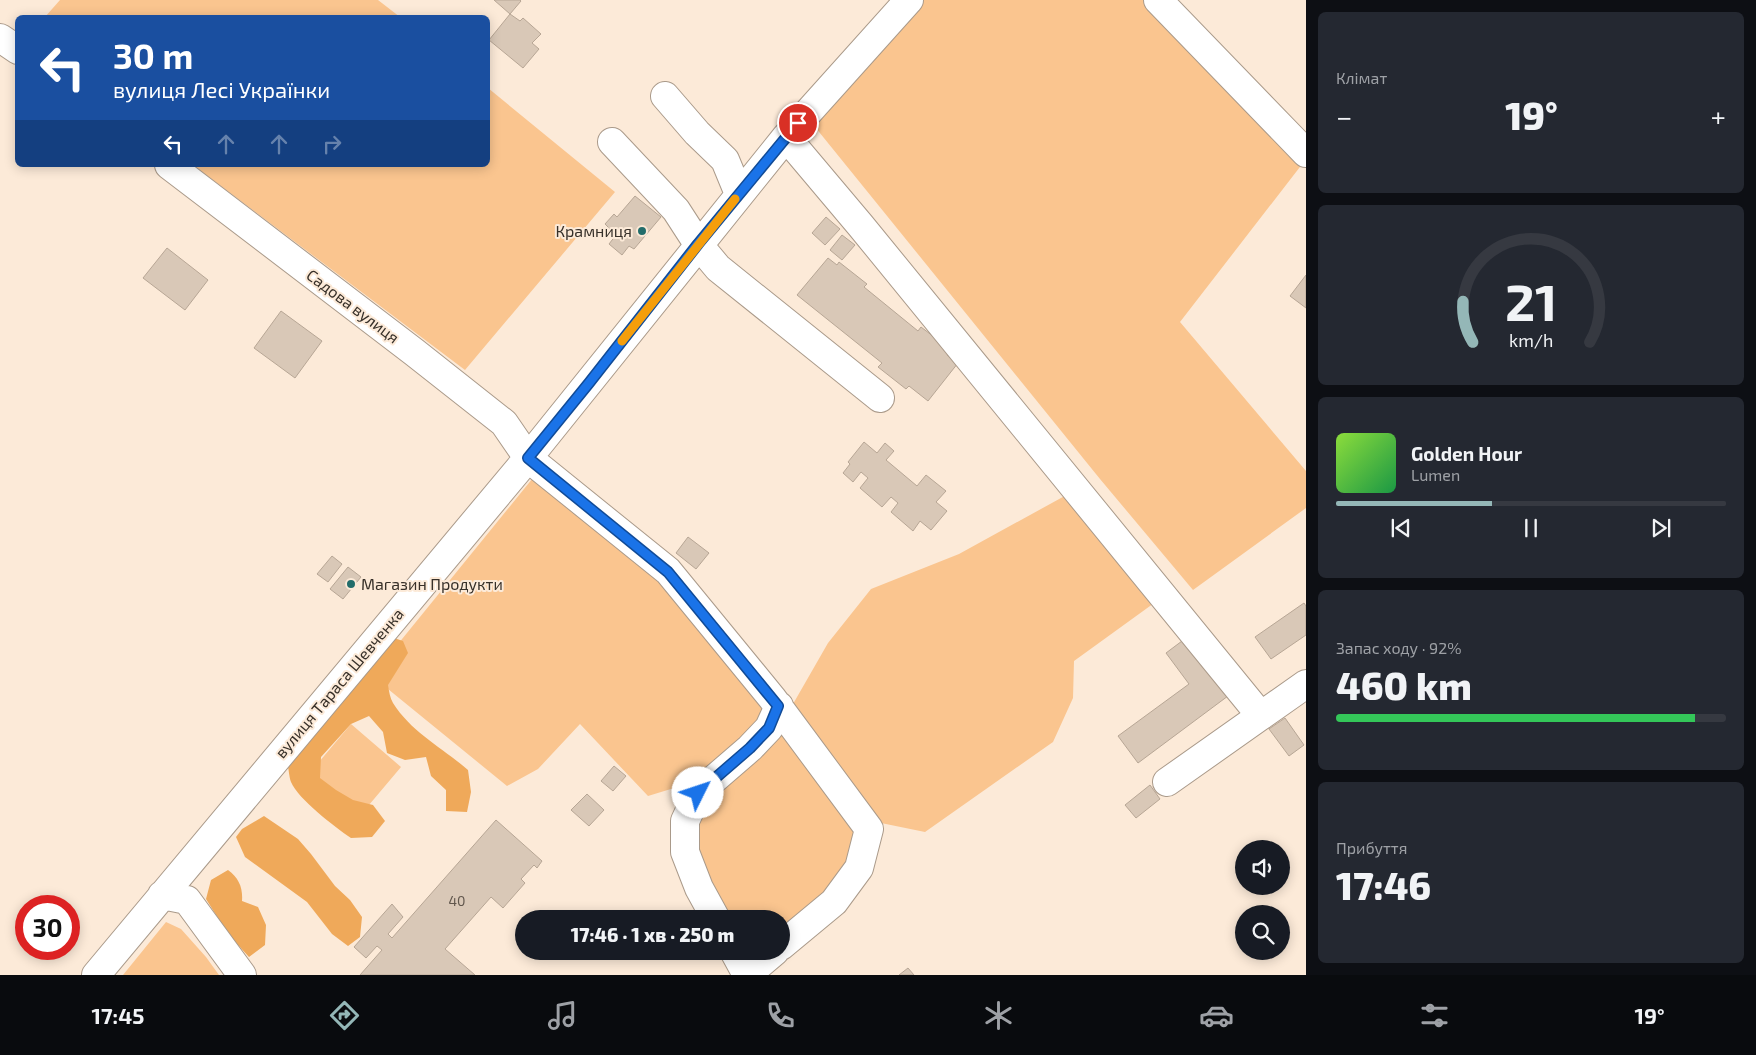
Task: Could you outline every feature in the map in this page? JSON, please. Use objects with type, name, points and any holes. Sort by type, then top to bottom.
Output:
[{"type":"street","name":"вулиця Тараса Шевченка","points":[[96,975],[528,458],[698,244],[786,137],[909,0]]},
{"type":"street","points":[[1158,0],[1306,153]]},
{"type":"street","points":[[0,38],[15,48]]},
{"type":"street","points":[[666,96],[697,133],[725,160],[739,194]]},
{"type":"street","points":[[786,137],[1262,716]]},
{"type":"street","points":[[612,142],[676,210],[698,244],[718,268],[880,398]]},
{"type":"street","name":"Садова вулиця","points":[[172,167],[504,423],[528,458],[668,572],[778,706],[868,829],[859,868],[834,902],[790,939]]},
{"type":"street","points":[[1167,782],[1306,684]]},
{"type":"street","points":[[711,910],[699,888],[685,852],[685,821],[698,793],[750,748],[769,728],[778,706]]},
{"type":"street","points":[[162,895],[187,900],[242,975]]},
{"type":"street","points":[[739,960],[747,975],[764,960]]},
{"type":"shaded area","points":[[60,0],[378,0],[397,15],[47,15]]},
{"type":"shaded area","points":[[914,0],[1157,0],[1303,163],[1180,322],[1306,471],[1306,508],[1193,590],[1100,479],[811,122]]},
{"type":"shaded area","points":[[490,90],[615,192],[465,370],[196,167],[490,167]]},
{"type":"shaded area","points":[[537,473],[660,574],[768,707],[738,750],[697,781],[648,796],[580,724],[538,769],[507,786],[372,676]]},
{"type":"shaded area","points":[[1081,487],[1168,593],[1074,661],[1073,698],[1053,742],[925,832],[881,823],[793,704],[828,643],[871,589],[959,554]]},
{"type":"shaded area","points":[[394,638],[403,641],[408,653],[388,685],[392,701],[418,732],[468,770],[471,792],[467,812],[446,811],[446,790],[431,776],[426,757],[405,760],[387,753],[383,732],[369,716],[351,724],[321,757],[320,778],[353,800],[373,805],[385,821],[372,837],[351,838],[327,820],[295,789],[291,782],[287,763]]},
{"type":"shaded area","points":[[351,724],[401,767],[358,818],[308,775]]},
{"type":"shaded area","points":[[784,727],[868,842],[847,871],[790,925],[790,910],[718,910],[692,841],[703,800]]},
{"type":"shaded area","points":[[264,816],[298,839],[335,886],[350,900],[362,917],[360,937],[348,946],[332,934],[307,902],[245,857],[236,837],[242,829]]},
{"type":"shaded area","points":[[228,870],[235,876],[239,884],[242,892],[242,901],[258,907],[266,925],[265,945],[249,957],[228,934],[206,899],[211,880]]},
{"type":"shaded area","points":[[166,922],[181,929],[219,975],[123,975]]},
{"type":"building","points":[[494,0],[520,0],[521,1],[510,14]]},
{"type":"building","points":[[510,14],[520,21],[523,18],[541,34],[532,43],[539,49],[523,68],[490,41]]},
{"type":"building","points":[[635,196],[661,217],[634,249],[629,246],[622,255],[609,244],[616,235],[605,224],[614,214],[617,217]]},
{"type":"building","points":[[826,217],[840,229],[825,245],[812,233]]},
{"type":"building","points":[[842,235],[855,245],[842,260],[830,250]]},
{"type":"building","points":[[167,248],[208,280],[185,310],[143,278]]},
{"type":"building","points":[[828,258],[837,265],[839,262],[867,284],[864,287],[918,331],[921,327],[951,350],[947,355],[958,363],[928,401],[909,386],[906,389],[878,367],[882,363],[797,295]]},
{"type":"building","points":[[1306,275],[1306,308],[1290,296]]},
{"type":"building","points":[[281,311],[322,341],[295,378],[254,348]]},
{"type":"building","points":[[864,442],[877,453],[885,443],[894,451],[886,460],[917,486],[926,475],[946,491],[936,502],[947,511],[931,530],[920,521],[913,531],[891,512],[898,503],[891,497],[882,507],[860,488],[868,478],[861,472],[853,482],[843,473],[850,464],[848,462]]},
{"type":"building","points":[[688,537],[709,553],[696,569],[676,553]]},
{"type":"building","points":[[332,556],[342,564],[328,582],[317,574]]},
{"type":"building","points":[[348,567],[361,577],[343,599],[330,589]]},
{"type":"building","points":[[1304,603],[1306,606],[1306,635],[1271,659],[1255,637]]},
{"type":"building","points":[[1190,635],[1232,693],[1138,763],[1118,736],[1189,684],[1166,653]]},
{"type":"building","points":[[1285,718],[1304,745],[1289,756],[1269,729]]},
{"type":"building","points":[[614,766],[626,776],[613,791],[601,781]]},
{"type":"building","points":[[1150,785],[1160,799],[1136,818],[1125,805]]},
{"type":"building","points":[[587,794],[604,810],[589,826],[571,810]]},
{"type":"building","points":[[496,820],[542,861],[537,868],[534,865],[521,879],[525,883],[503,908],[491,897],[445,949],[475,975],[360,975],[382,950],[377,946],[366,958],[354,947],[392,904],[403,917],[388,934],[392,938]]},
{"type":"building","points":[[908,968],[914,975],[899,975]]},
{"type":"slow traffic","points":[[622,341],[735,199]]},
{"type":"place","name":"Крамниця","points":[[642,231]]},
{"type":"place","name":"Магазин Продукти","points":[[351,584]]},
{"type":"route","points":[[698,793],[750,748],[769,728],[778,706],[668,572],[528,458],[698,244],[798,123]]}]
